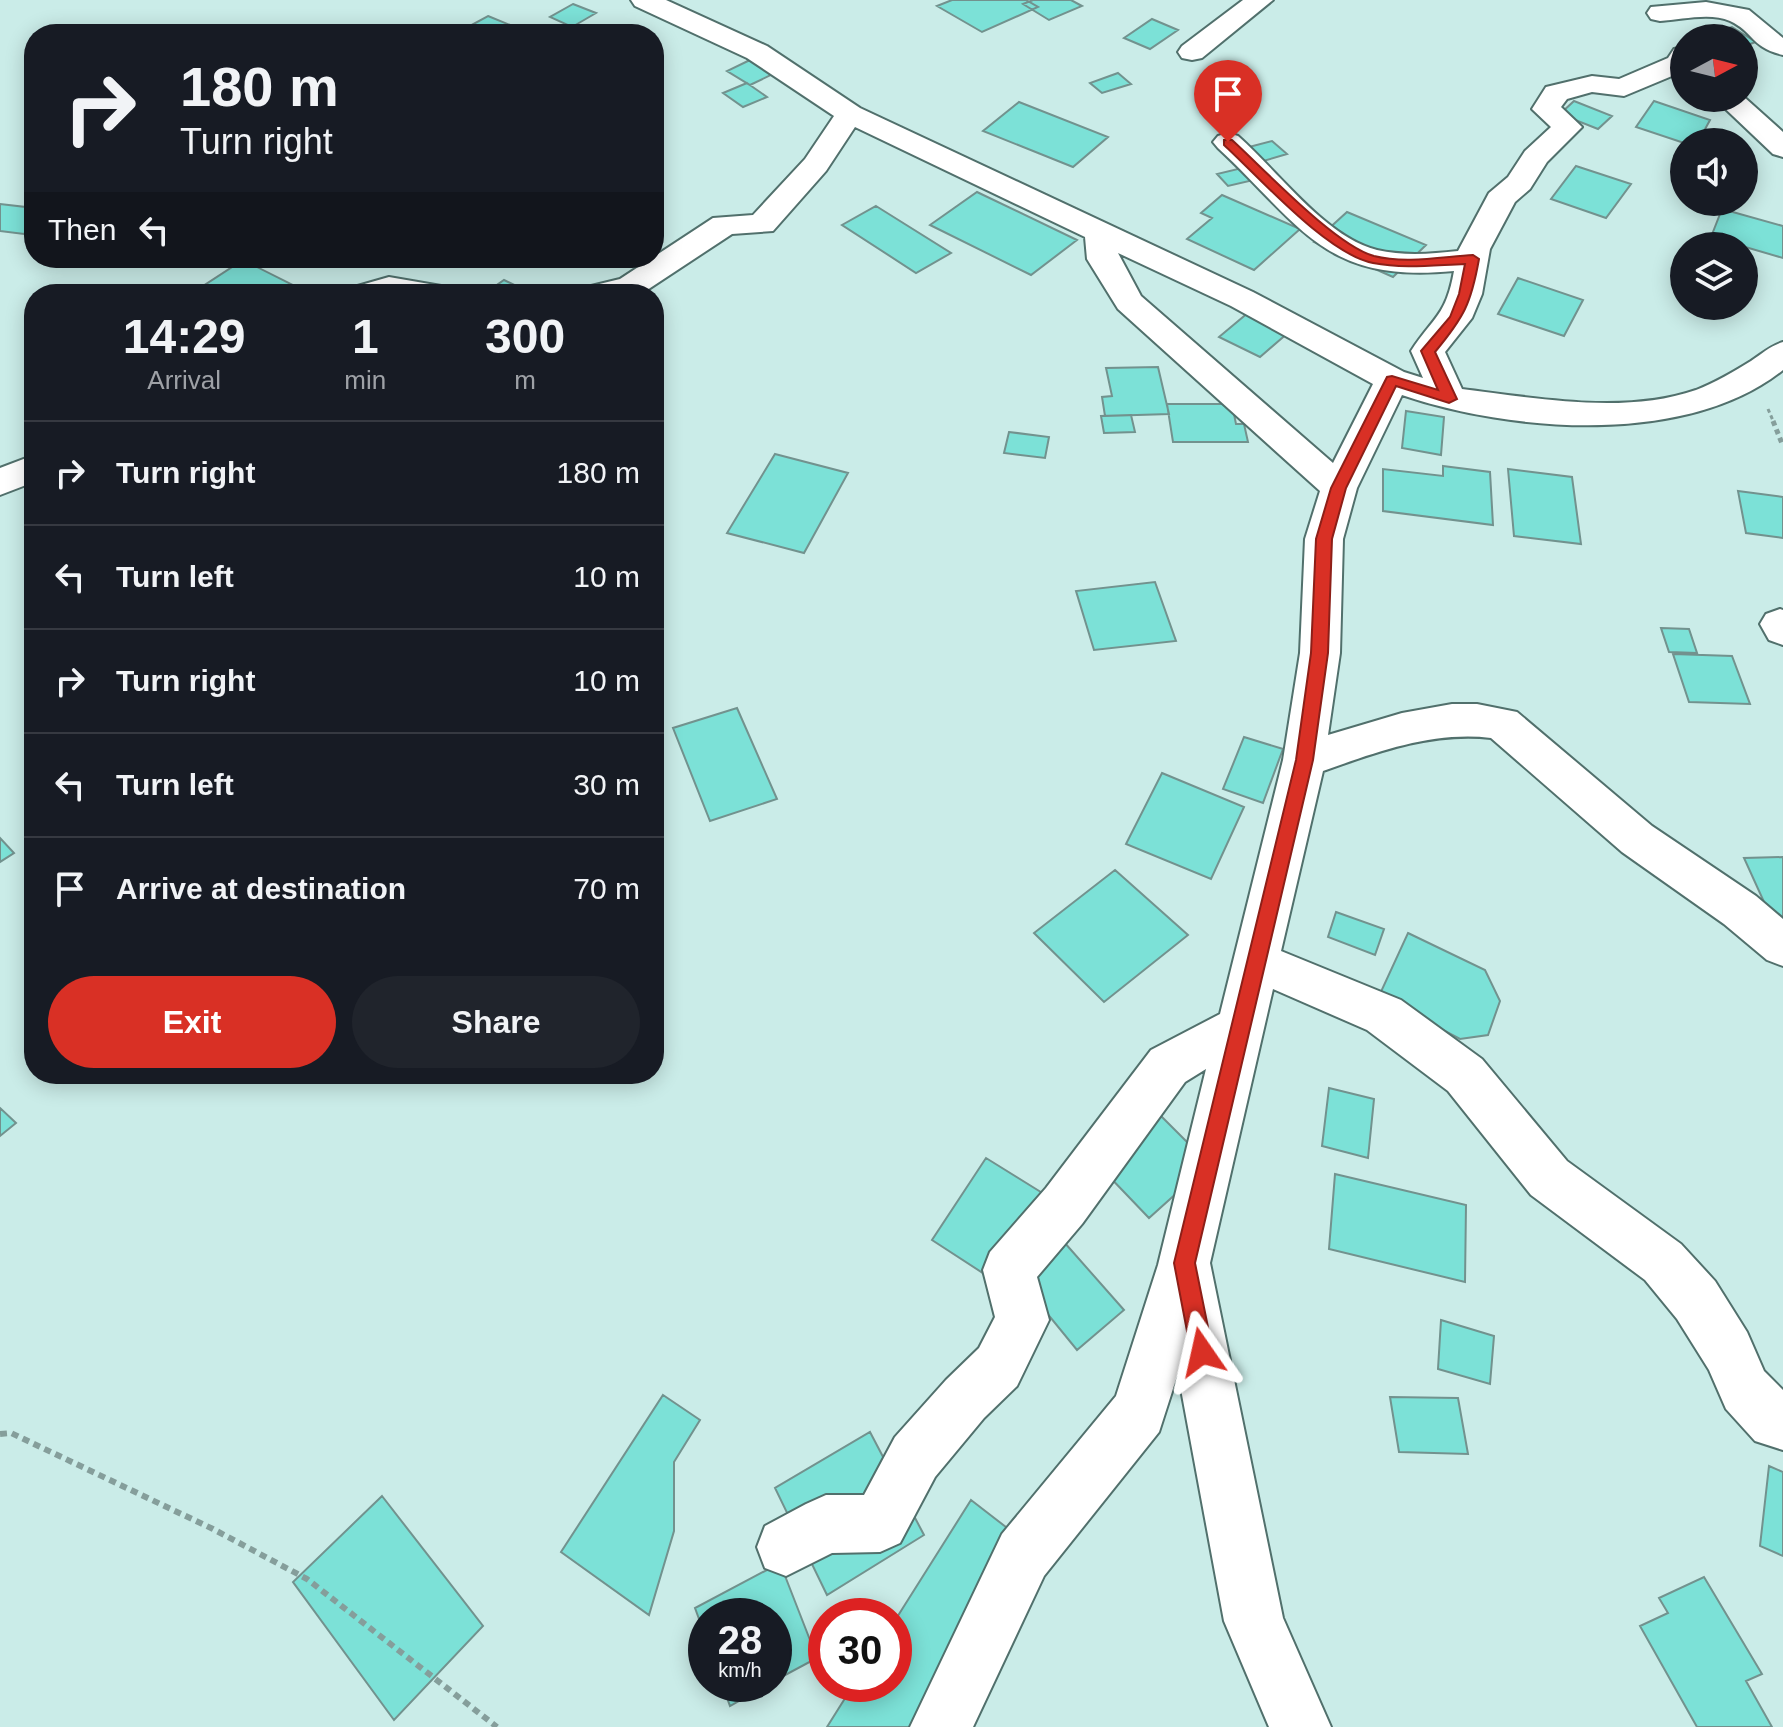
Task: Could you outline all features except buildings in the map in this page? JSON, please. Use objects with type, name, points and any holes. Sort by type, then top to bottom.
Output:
[{"type":"street","points":[[1192,52],[1260,0]]},
{"type":"street","points":[[655,2],[757,52],[850,114],[1242,299],[1392,380],[1449,399],[1576,415],[1651,410],[1706,399],[1764,368],[1783,353]]},
{"type":"street","points":[[1649,7],[1724,12],[1750,22],[1766,43],[1783,47]]},
{"type":"street","points":[[1649,7],[1670,35]]},
{"type":"street","points":[[1449,399],[1428,351],[1456,318],[1466,294],[1474,249],[1498,209],[1500,199],[1519,183],[1535,157],[1568,127],[1546,109],[1556,93],[1592,84],[1624,88],[1670,67]]},
{"type":"street","points":[[1743,112],[1783,148]]},
{"type":"street","points":[[664,266],[724,225],[762,224],[816,165],[850,114]]},
{"type":"street","points":[[1228,142],[1343,248],[1372,259],[1397,263],[1473,259]]},
{"type":"street","points":[[1100,232],[1103,259],[1129,302],[1339,488]]},
{"type":"street","points":[[635,284],[660,268]]},
{"type":"street","points":[[941,1727],[1023,1555],[1139,1412],[1184,1263],[1304,760],[1320,653],[1324,539],[1339,488],[1392,380]]},
{"type":"street","points":[[0,483],[24,472]]},
{"type":"street","points":[[1304,760],[1416,726],[1476,718],[1502,723],[1637,839],[1740,910],[1783,946]]},
{"type":"street","points":[[1258,962],[1384,1015],[1465,1075],[1549,1178],[1663,1262],[1696,1300],[1728,1351],[1745,1390],[1775,1421],[1783,1422]]},
{"type":"street","points":[[786,1547],[826,1524],[880,1523],[915,1457],[965,1399],[998,1367],[1022,1320],[1009,1270],[1064,1206],[1168,1066],[1214,1039],[1242,1027]]},
{"type":"street","points":[[1184,1263],[1254,1621],[1300,1727]]},
{"type":"path","points":[[0,1434],[11,1433],[213,1529],[307,1579],[497,1727]]},
{"type":"route","points":[[1202,1352],[1184,1263],[1304,760],[1320,653],[1324,539],[1339,488],[1392,380],[1449,399],[1428,351],[1456,318],[1466,294],[1473,259],[1397,263],[1372,259],[1343,248],[1228,142]]}]
